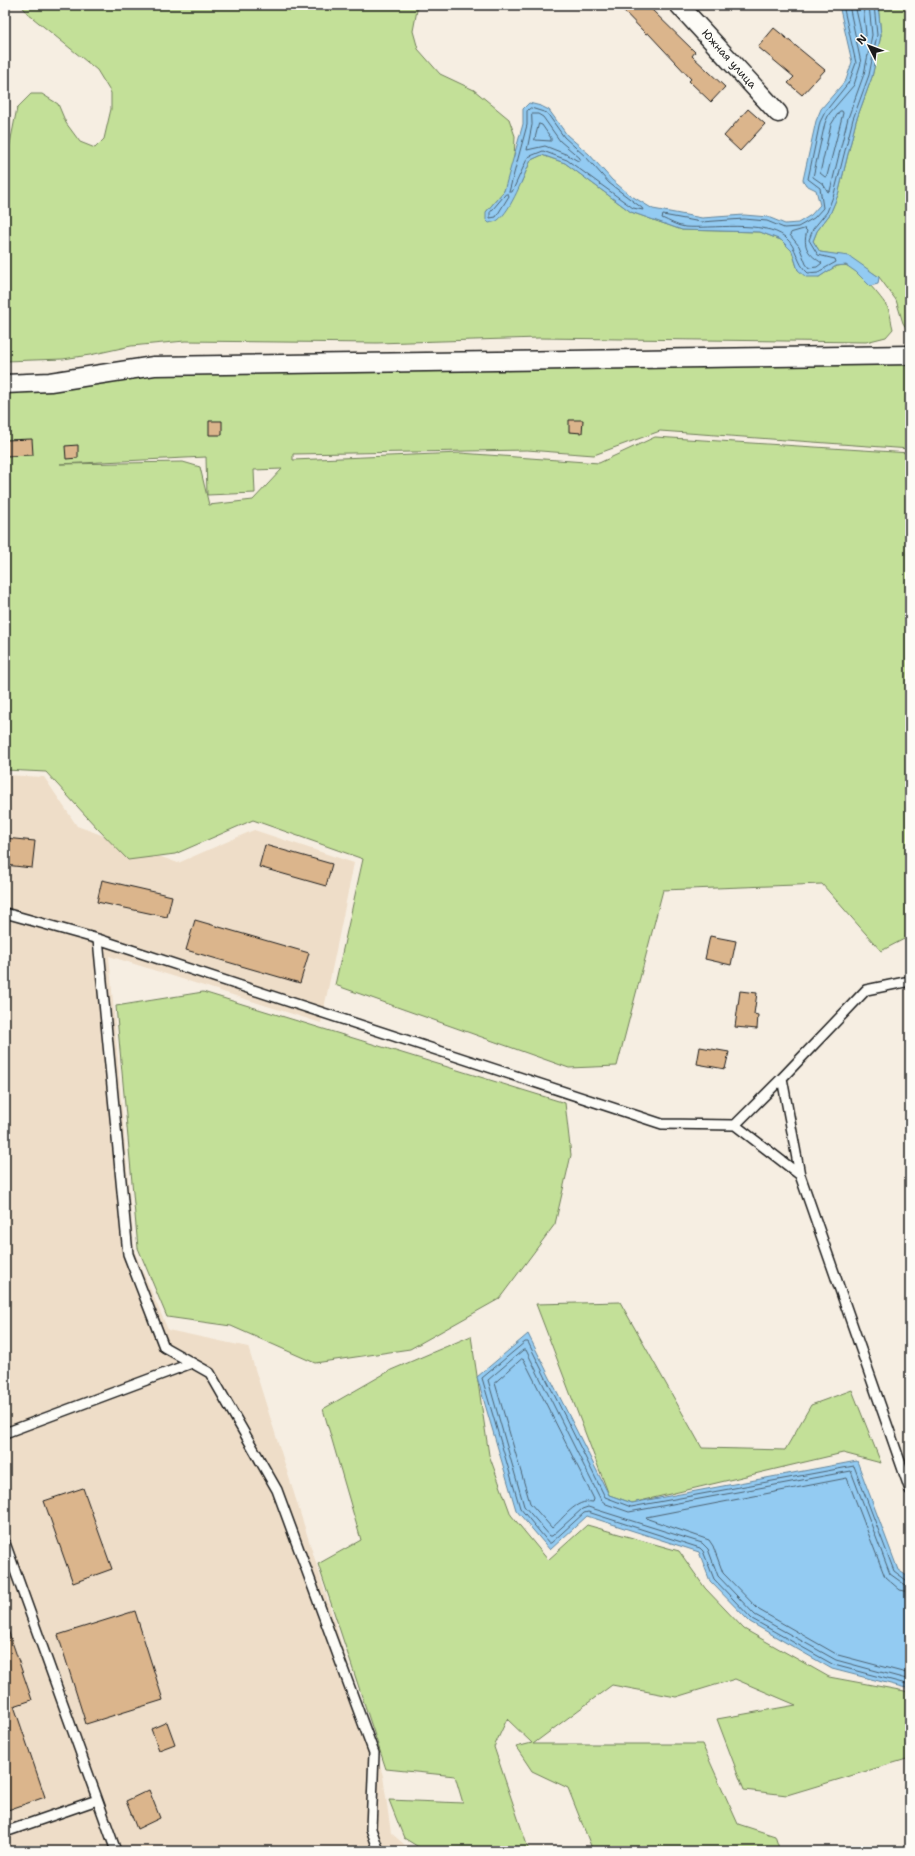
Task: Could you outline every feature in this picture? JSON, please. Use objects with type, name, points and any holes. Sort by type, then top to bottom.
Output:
[{"type":"street","name":"Южная улица","points":[[679,5],[778,113]]},
{"type":"street","points":[[5,384],[50,382],[154,366],[910,355]]},
{"type":"lane","points":[[5,913],[98,939],[662,1124],[735,1126],[800,1175]]},
{"type":"lane","points":[[98,939],[128,1254],[164,1347],[210,1373],[277,1490],[374,1753],[371,1829],[379,1851]]},
{"type":"lane","points":[[735,1126],[866,990],[910,981]]},
{"type":"lane","points":[[782,1078],[800,1175],[910,1490]]},
{"type":"lane","points":[[5,1433],[192,1363]]},
{"type":"lane","points":[[5,1543],[116,1851]]},
{"type":"lane","points":[[5,1832],[97,1800]]},
{"type":"shaded area","points":[[5,775],[44,777],[77,826],[178,863],[254,830],[354,863],[321,1023],[109,956],[134,1251],[168,1330],[248,1347],[383,1776],[391,1833],[412,1851],[5,1851]]},
{"type":"green space","points":[[21,5],[418,5],[413,31],[418,49],[440,74],[474,90],[509,119],[515,136],[514,161],[504,191],[486,212],[521,183],[531,160],[542,155],[565,163],[631,212],[682,230],[760,232],[781,240],[792,251],[798,270],[819,277],[837,266],[844,265],[849,267],[862,276],[885,303],[889,310],[893,329],[886,337],[866,342],[539,338],[377,343],[185,341],[131,346],[63,359],[5,361],[5,169],[17,108],[31,94],[42,94],[58,104],[66,123],[80,142],[95,148],[104,139],[111,109],[111,93],[97,70],[28,14]]},
{"type":"green space","points":[[878,5],[910,5],[910,329],[907,329],[903,323],[896,300],[879,277],[849,257],[820,252],[813,241],[817,231],[830,214],[838,195],[856,121],[872,77],[881,35]]},
{"type":"green space","points":[[910,355],[910,449],[660,431],[594,455],[527,450],[293,454],[293,460],[460,453],[599,463],[655,437],[910,453],[910,936],[881,951],[822,884],[663,890],[617,1066],[569,1068],[335,985],[363,859],[253,820],[175,854],[128,860],[46,772],[5,770],[5,384],[154,366]],"holes":[[[206,457],[207,495],[255,493],[254,470],[282,469],[253,500],[209,505],[200,467],[183,462],[60,464]]]},
{"type":"green space","points":[[203,992],[565,1103],[571,1155],[555,1224],[499,1299],[410,1349],[315,1363],[231,1326],[167,1317],[138,1248],[116,1006]]},
{"type":"green space","points":[[620,1302],[702,1448],[785,1450],[811,1405],[852,1390],[881,1463],[843,1453],[632,1503],[609,1495],[536,1304]]},
{"type":"green space","points":[[471,1336],[489,1455],[511,1515],[548,1560],[587,1525],[679,1551],[705,1588],[744,1629],[829,1677],[910,1692],[910,1758],[787,1795],[744,1790],[717,1719],[796,1705],[735,1679],[676,1697],[612,1685],[533,1744],[702,1744],[738,1824],[775,1836],[780,1851],[593,1851],[568,1788],[532,1771],[516,1747],[532,1743],[507,1719],[494,1747],[529,1851],[425,1851],[404,1838],[389,1800],[463,1803],[455,1776],[386,1769],[318,1564],[361,1540],[323,1409],[391,1370]]},
{"type":"water","points":[[839,5],[878,5],[881,35],[872,77],[856,121],[838,195],[830,214],[817,231],[813,241],[820,252],[849,256],[879,277],[878,284],[870,286],[856,272],[846,265],[836,266],[819,277],[806,277],[798,270],[792,251],[781,240],[760,232],[682,230],[631,212],[565,163],[542,155],[531,160],[508,209],[503,215],[495,222],[489,223],[486,220],[486,212],[504,191],[523,124],[523,109],[529,103],[549,110],[567,135],[589,154],[612,180],[630,195],[653,209],[702,218],[744,215],[768,217],[785,224],[798,223],[811,215],[820,205],[816,190],[806,185],[803,180],[816,121],[821,109],[846,80],[852,62]]},
{"type":"water","points":[[528,1334],[609,1495],[632,1503],[857,1461],[898,1570],[910,1578],[910,1689],[832,1669],[750,1622],[710,1581],[699,1552],[587,1516],[550,1550],[516,1510],[477,1377]]},
{"type":"building","points":[[618,5],[647,5],[695,52],[692,56],[725,87],[711,102],[689,81],[691,79],[648,33],[646,34]]},
{"type":"building","points":[[774,28],[825,70],[802,95],[788,83],[794,77],[758,47]]},
{"type":"building","points":[[748,109],[765,124],[740,151],[724,136]]},
{"type":"building","points":[[569,420],[583,420],[582,433],[569,432]]},
{"type":"building","points":[[209,421],[222,421],[222,435],[209,435]]},
{"type":"building","points":[[32,439],[33,455],[5,456],[5,440]]},
{"type":"building","points":[[78,445],[78,458],[66,459],[65,446]]},
{"type":"building","points":[[5,838],[35,841],[32,868],[5,865]]},
{"type":"building","points":[[265,845],[332,864],[326,886],[259,867]]},
{"type":"building","points":[[102,880],[172,896],[167,917],[97,902]]},
{"type":"building","points":[[195,920],[309,953],[300,983],[186,950]]},
{"type":"building","points":[[710,936],[736,941],[731,965],[705,959]]},
{"type":"building","points":[[740,991],[757,993],[754,1014],[758,1015],[757,1029],[735,1027]]},
{"type":"building","points":[[700,1047],[729,1052],[725,1069],[697,1064]]},
{"type":"building","points":[[83,1488],[112,1569],[73,1583],[44,1501]]},
{"type":"building","points":[[135,1611],[163,1700],[86,1724],[58,1635]]},
{"type":"building","points":[[5,1627],[7,1627],[32,1700],[14,1706],[45,1797],[5,1811]]},
{"type":"building","points":[[167,1722],[175,1744],[159,1750],[151,1729]]},
{"type":"building","points":[[149,1790],[160,1818],[137,1829],[126,1801]]}]
